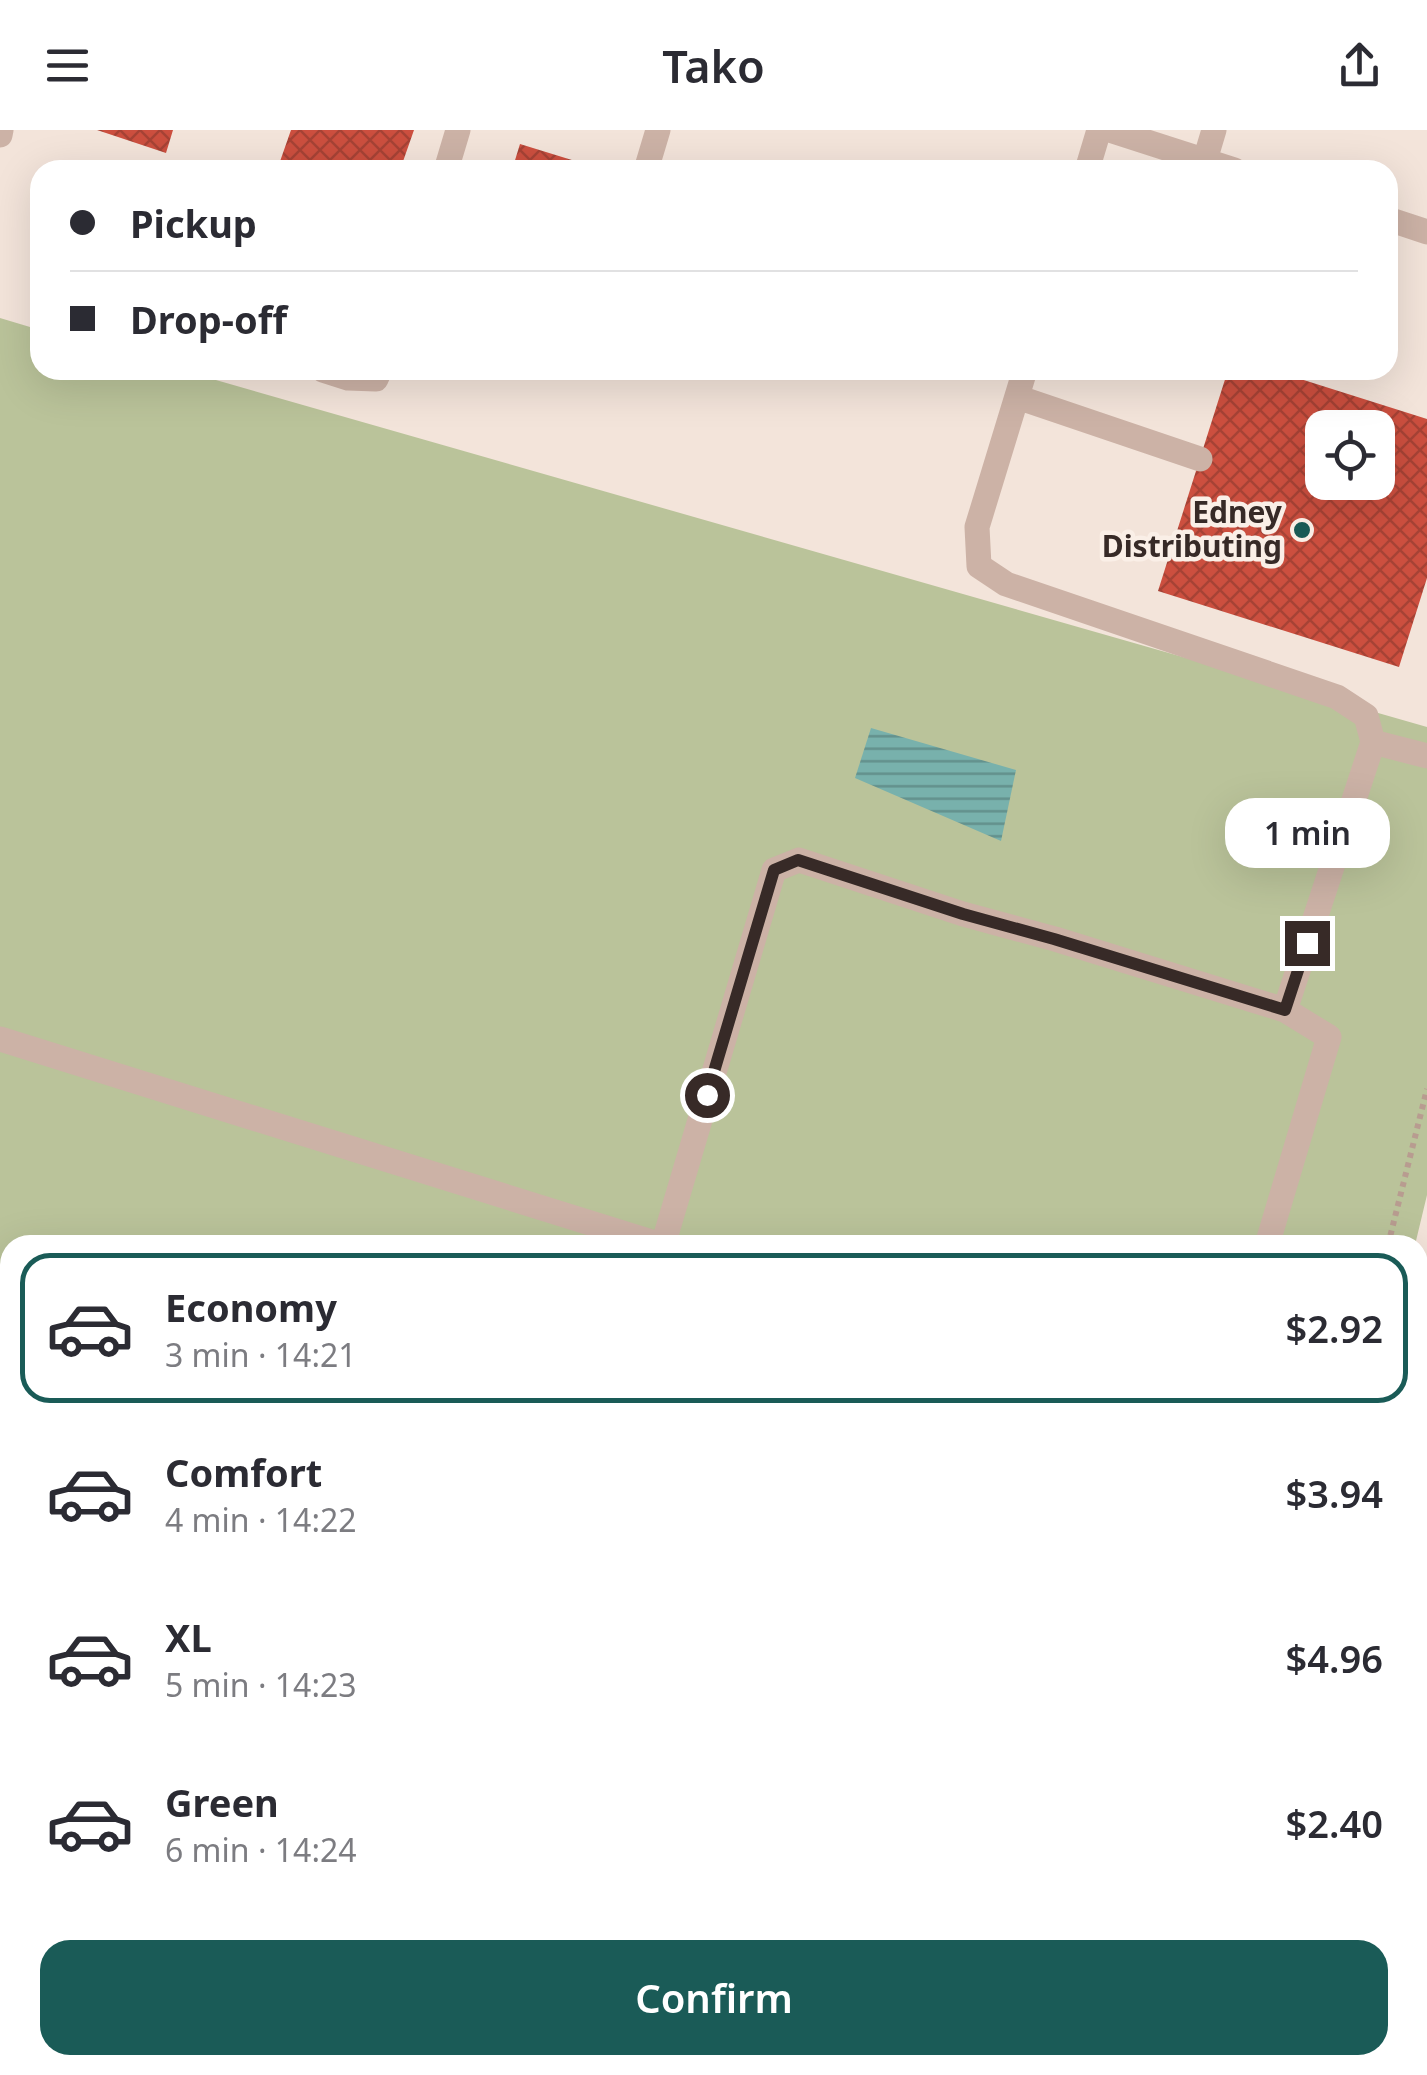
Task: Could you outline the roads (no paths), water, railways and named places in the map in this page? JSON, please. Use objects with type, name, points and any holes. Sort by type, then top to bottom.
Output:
[{"type":"street","points":[[449,160],[458,130]]},
{"type":"street","points":[[649,160],[658,130]]},
{"type":"street","points":[[1090,160],[1100,130]]},
{"type":"street","points":[[1110,130],[1205,160],[1214,130]]},
{"type":"street","points":[[1398,222],[1427,232]]},
{"type":"street","points":[[1022,380],[977,528],[979,566],[1006,584],[1337,697],[1366,716],[1372,742],[1285,1010]]},
{"type":"street","points":[[1017,397],[1200,459]]},
{"type":"street","points":[[1372,742],[1427,756]]},
{"type":"street","points":[[665,1235],[774,870],[798,860],[963,914],[1285,1010],[1328,1037],[1270,1235]]},
{"type":"street","points":[[0,1039],[630,1235]]},
{"type":"water","points":[[871,728],[1016,770],[1001,841],[855,778]]},
{"type":"place","name":"Edney Distributing","points":[[1302,530]]}]
